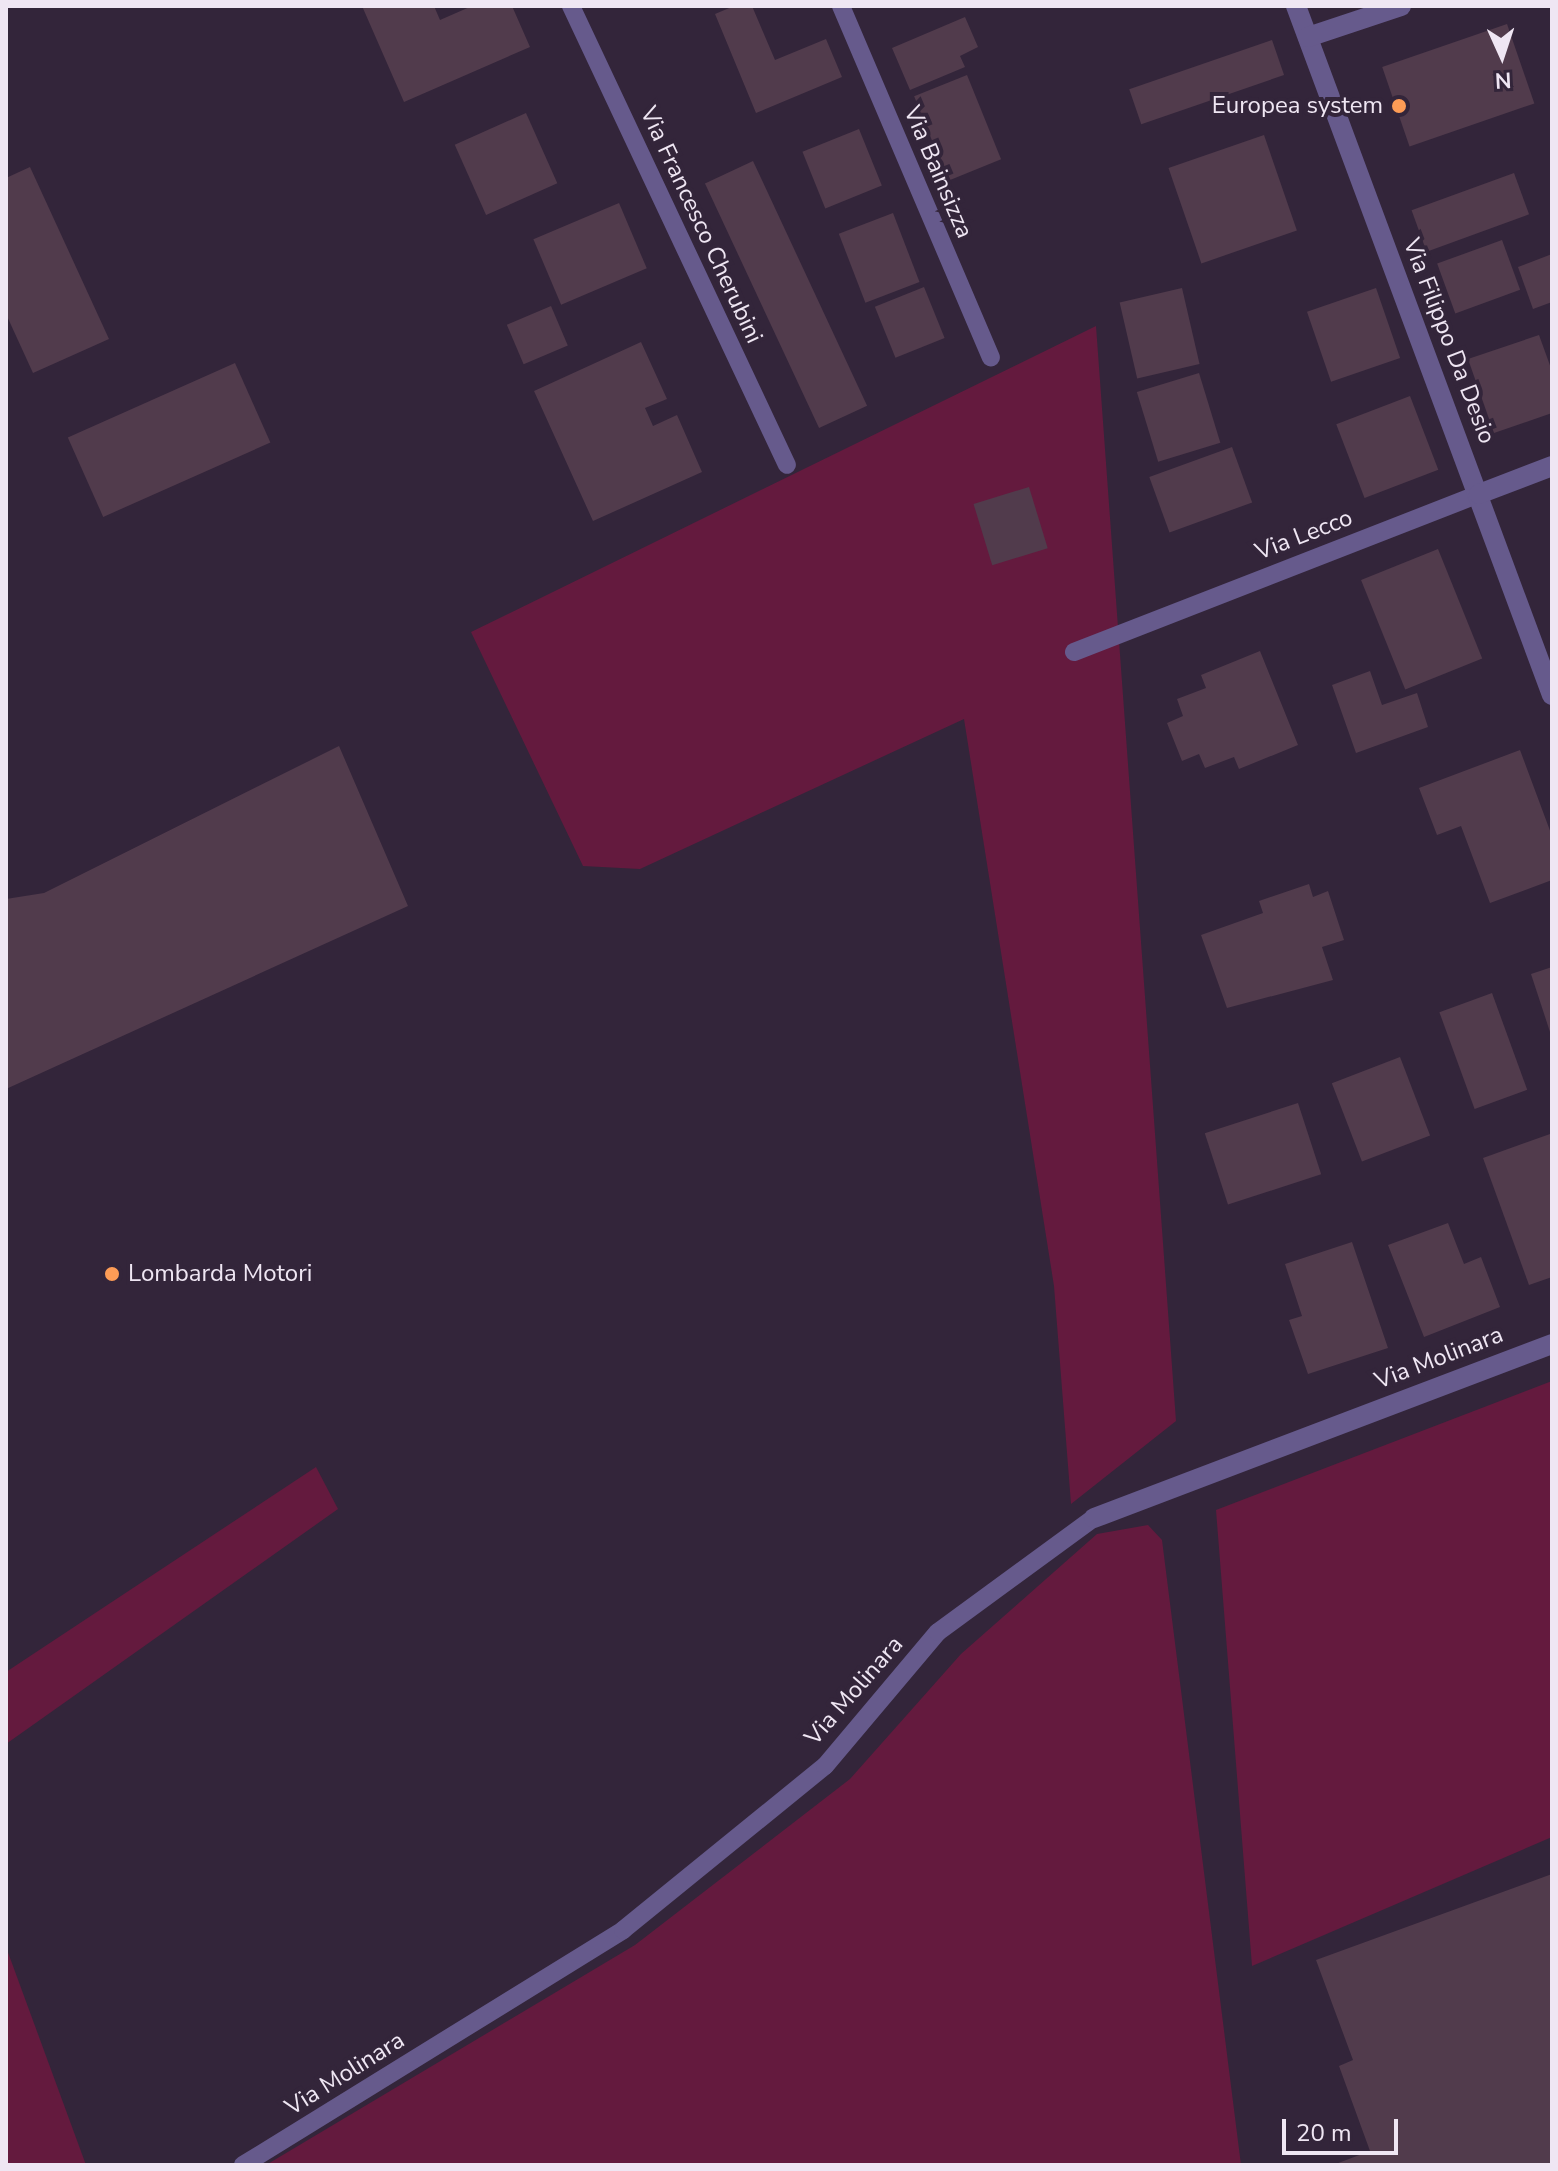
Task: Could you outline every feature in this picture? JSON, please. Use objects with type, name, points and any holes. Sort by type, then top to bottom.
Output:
[{"type":"street","name":"Via Filippo Da Desio","points":[[1296,6],[1552,695]]},
{"type":"street","points":[[1308,37],[1401,6]]},
{"type":"street","name":"Via Lecco","points":[[1479,494],[1552,466]]},
{"type":"street","name":"Via Molinara","points":[[1094,1518],[1552,1344]]},
{"type":"lane","name":"Via Francesco Cherubini","points":[[571,6],[787,465]]},
{"type":"lane","name":"Via Bainsizza","points":[[841,6],[991,357]]},
{"type":"lane","name":"Via Lecco","points":[[1074,652],[1479,494]]},
{"type":"lane","name":"Via Molinara","points":[[243,2165],[623,1930],[825,1766],[938,1632],[1094,1518]]},
{"type":"shaded area","points":[[1096,326],[1176,1421],[1071,1504],[1054,1286],[964,719],[640,869],[583,866],[471,632]]},
{"type":"shaded area","points":[[1552,1381],[1552,1837],[1252,1966],[1216,1510]]},
{"type":"shaded area","points":[[316,1467],[338,1509],[6,1744],[6,1672]]},
{"type":"shaded area","points":[[1148,1525],[1162,1540],[1241,2165],[266,2165],[635,1945],[850,1779],[961,1654],[1097,1534]]},
{"type":"shaded area","points":[[6,1947],[86,2165],[6,2165]]},
{"type":"building","points":[[362,6],[434,6],[440,20],[472,6],[512,6],[530,47],[404,102]]},
{"type":"building","points":[[734,6],[752,6],[775,60],[826,39],[842,77],[756,113],[715,14]]},
{"type":"building","points":[[965,17],[978,47],[960,56],[965,67],[910,90],[892,48]]},
{"type":"building","points":[[1507,24],[1534,103],[1410,146],[1382,67]]},
{"type":"building","points":[[1272,40],[1284,75],[1141,124],[1129,89]]},
{"type":"building","points":[[967,75],[1001,159],[948,181],[914,96]]},
{"type":"building","points":[[526,113],[557,183],[486,215],[455,145]]},
{"type":"building","points":[[859,129],[882,186],[825,208],[802,152]]},
{"type":"building","points":[[1264,135],[1297,230],[1201,263],[1169,168]]},
{"type":"building","points":[[753,161],[867,406],[819,428],[705,183]]},
{"type":"building","points":[[30,167],[109,339],[33,373],[6,314],[6,178]]},
{"type":"building","points":[[1514,173],[1529,214],[1427,252],[1412,210]]},
{"type":"building","points":[[619,203],[647,268],[561,305],[533,239]]},
{"type":"building","points":[[893,213],[920,282],[865,303],[839,234]]},
{"type":"building","points":[[1502,240],[1520,290],[1455,313],[1437,264]]},
{"type":"building","points":[[1552,254],[1552,302],[1533,309],[1518,267]]},
{"type":"building","points":[[924,287],[945,338],[895,358],[875,307]]},
{"type":"building","points":[[1182,288],[1200,364],[1137,378],[1120,302]]},
{"type":"building","points":[[1376,288],[1400,358],[1331,382],[1307,312]]},
{"type":"building","points":[[551,306],[568,346],[524,364],[507,325]]},
{"type":"building","points":[[1539,335],[1552,371],[1552,413],[1494,433],[1468,359]]},
{"type":"building","points":[[641,342],[667,399],[645,408],[653,426],[677,415],[702,472],[593,521],[534,391]]},
{"type":"building","points":[[235,363],[270,442],[103,517],[68,437]]},
{"type":"building","points":[[1199,373],[1220,443],[1158,462],[1137,392]]},
{"type":"building","points":[[1410,396],[1438,470],[1365,498],[1336,424]]},
{"type":"building","points":[[1232,447],[1252,502],[1169,533],[1149,477]]},
{"type":"building","points":[[1029,487],[1048,548],[992,565],[974,504]]},
{"type":"building","points":[[1438,549],[1482,658],[1405,690],[1361,580]]},
{"type":"building","points":[[1260,651],[1298,745],[1239,769],[1234,757],[1205,768],[1199,754],[1182,761],[1167,723],[1183,716],[1177,699],[1206,688],[1201,675]]},
{"type":"building","points":[[1370,671],[1382,705],[1417,693],[1428,727],[1356,753],[1332,685]]},
{"type":"building","points":[[339,746],[408,906],[6,1089],[6,899],[44,893]]},
{"type":"building","points":[[1520,750],[1552,836],[1552,880],[1490,903],[1461,826],[1437,835],[1419,788]]},
{"type":"building","points":[[1309,884],[1313,897],[1328,891],[1344,940],[1322,947],[1333,980],[1227,1008],[1201,935],[1263,913],[1259,901]]},
{"type":"building","points":[[1552,967],[1552,1034],[1551,1035],[1531,974]]},
{"type":"building","points":[[1492,993],[1527,1090],[1475,1109],[1439,1012]]},
{"type":"building","points":[[1400,1057],[1430,1135],[1362,1162],[1332,1083]]},
{"type":"building","points":[[1298,1103],[1321,1174],[1228,1205],[1205,1133]]},
{"type":"building","points":[[1550,1134],[1552,1277],[1529,1285],[1483,1158]]},
{"type":"building","points":[[1448,1223],[1464,1264],[1481,1257],[1500,1307],[1424,1337],[1388,1245]]},
{"type":"building","points":[[1352,1242],[1388,1348],[1308,1374],[1289,1320],[1302,1316],[1285,1264]]},
{"type":"building","points":[[1552,1874],[1552,2165],[1333,2165],[1370,2151],[1339,2066],[1353,2060],[1316,1960]]},
{"type":"place","name":"Europea system","points":[[1399,106]]},
{"type":"place","name":"Lombarda Motori","points":[[112,1274]]}]
